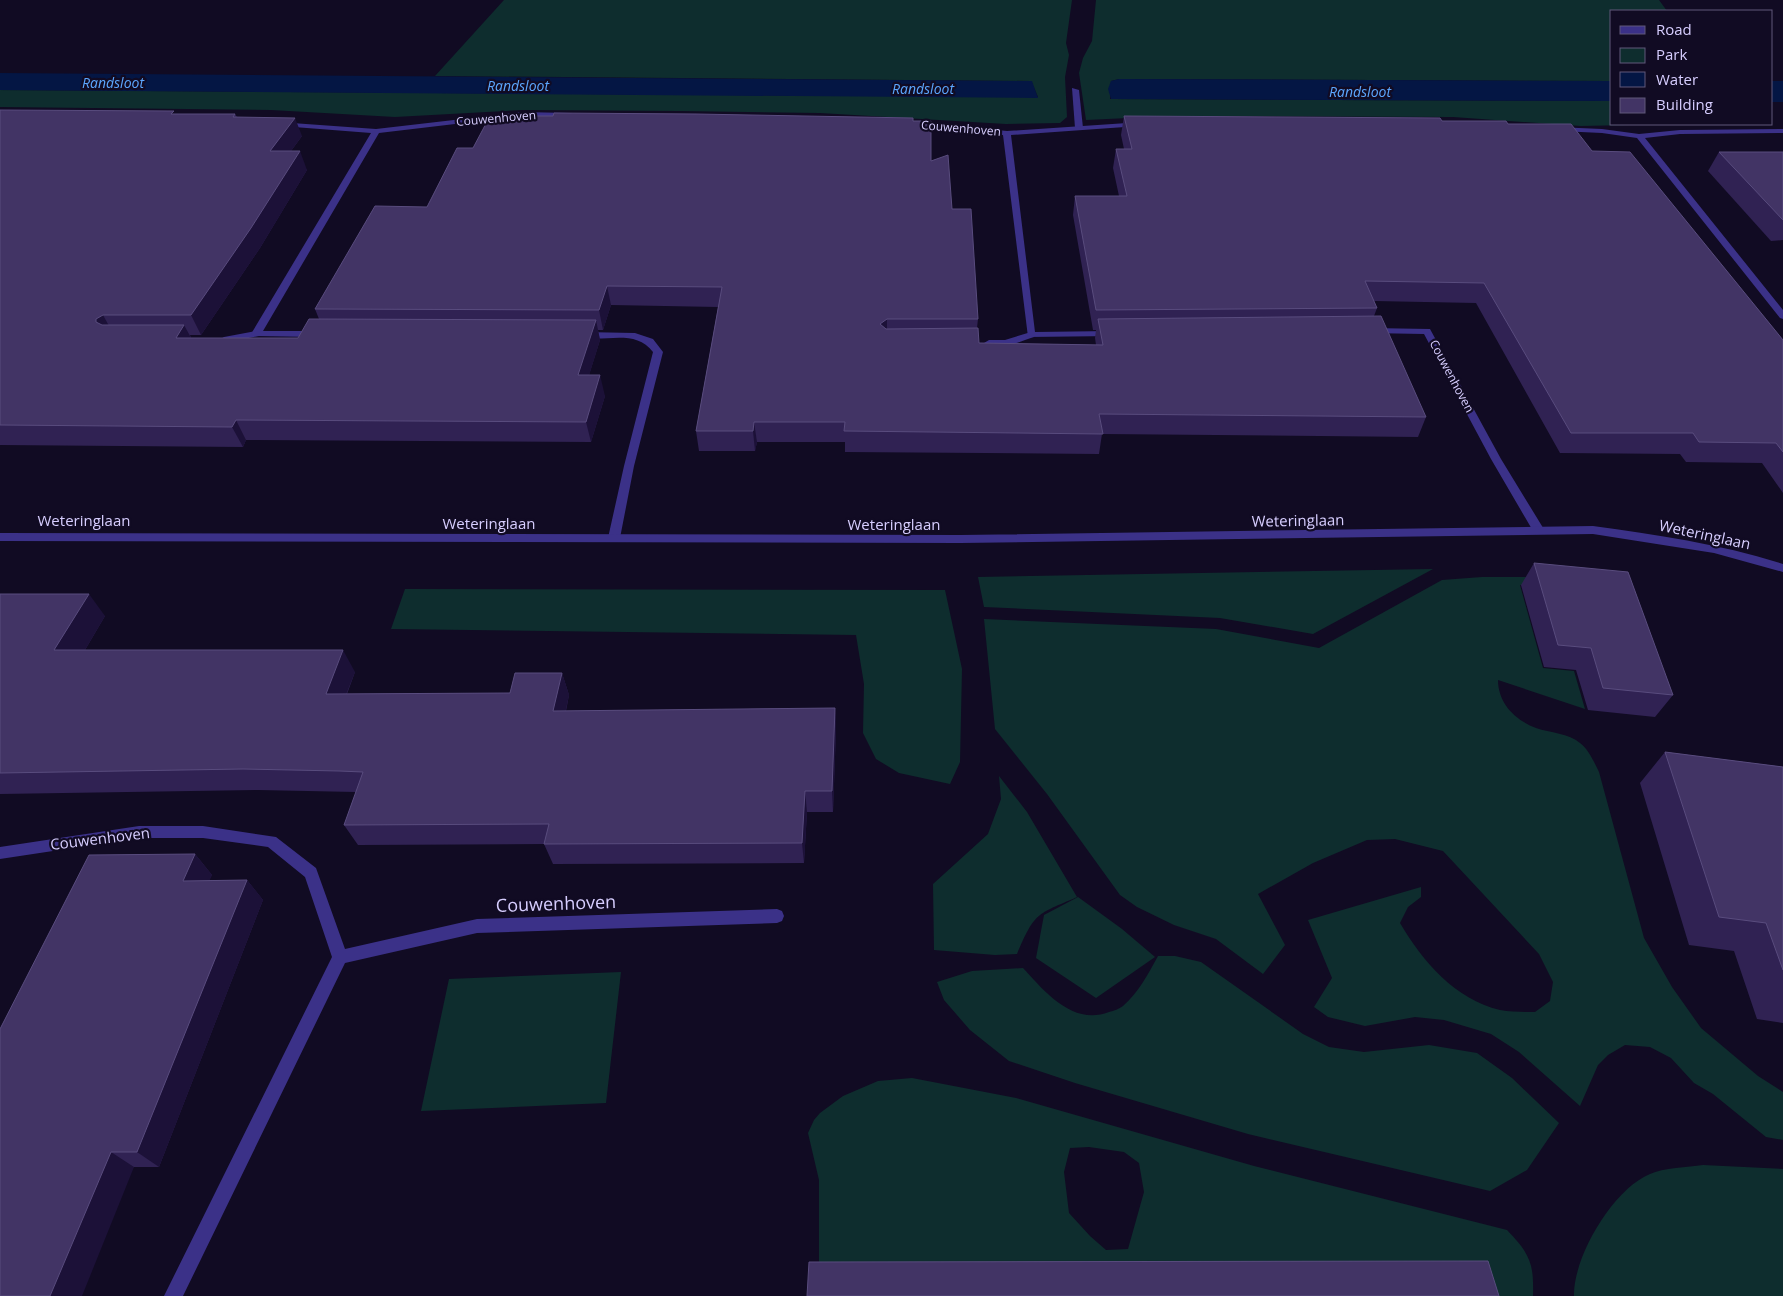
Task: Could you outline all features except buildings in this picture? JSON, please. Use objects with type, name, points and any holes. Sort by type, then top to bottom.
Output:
[{"type":"street","points":[[1075,90],[1078,128]]},
{"type":"street","name":"Couwenhoven","points":[[276,124],[376,131],[522,114],[582,115]]},
{"type":"street","name":"Couwenhoven","points":[[902,124],[932,124],[1007,133],[1151,123]]},
{"type":"street","points":[[1552,129],[1602,131],[1640,136],[1680,132],[1783,131]]},
{"type":"street","points":[[256,334],[376,131]]},
{"type":"street","name":"Couwenhoven","points":[[1007,133],[1030,336]]},
{"type":"street","points":[[1640,136],[1783,316]]},
{"type":"street","name":"Couwenhoven","points":[[1358,332],[1427,331],[1496,459],[1539,532]]},
{"type":"street","points":[[217,340],[256,334],[327,334]]},
{"type":"street","points":[[976,344],[1006,343],[1030,336],[1120,334]]},
{"type":"street","points":[[573,335],[632,336],[650,341],[658,352],[629,466],[614,538]]},
{"type":"street","name":"Weteringlaan","points":[[0,537],[960,539],[1593,530],[1641,536],[1763,561],[1783,568]]},
{"type":"street","name":"Couwenhoven","points":[[0,853],[139,832],[203,832],[271,841],[311,873],[340,957],[477,926],[776,916]]},
{"type":"street","points":[[174,1296],[340,957]]},
{"type":"green space","points":[[504,0],[1072,0],[1066,43],[1069,55],[1065,77],[1067,117],[1060,123],[1006,124],[820,113],[522,110],[395,117],[271,110],[0,107],[0,90],[1038,97],[1031,81],[435,76]]},
{"type":"green space","points":[[1096,0],[1659,0],[1666,10],[1610,10],[1610,81],[1119,79],[1111,81],[1110,99],[1610,101],[1610,125],[1630,125],[1581,126],[1453,117],[1171,116],[1086,120],[1079,73],[1083,58],[1092,41]]},
{"type":"green space","points":[[1433,569],[1313,634],[1220,618],[984,607],[978,577]]},
{"type":"green space","points":[[1482,577],[1568,577],[1613,594],[1520,585],[1543,668],[1574,671],[1585,709],[1498,680],[1501,696],[1509,710],[1528,725],[1570,737],[1580,743],[1589,753],[1599,772],[1644,938],[1672,987],[1701,1028],[1758,1076],[1783,1092],[1783,1140],[1766,1137],[1713,1094],[1694,1083],[1671,1058],[1650,1047],[1625,1045],[1608,1055],[1598,1065],[1580,1106],[1519,1052],[1491,1034],[1444,1020],[1415,1017],[1365,1026],[1328,1017],[1314,1007],[1332,978],[1308,920],[1421,887],[1421,897],[1408,907],[1400,923],[1430,965],[1455,988],[1484,1005],[1500,1010],[1535,1012],[1550,1001],[1553,982],[1539,954],[1443,851],[1395,839],[1367,840],[1313,863],[1258,894],[1285,945],[1263,974],[1216,939],[1174,925],[1137,907],[1120,895],[1047,794],[995,729],[984,619],[1216,629],[1319,648],[1442,580]]},
{"type":"green space","points":[[405,589],[945,590],[962,669],[960,762],[950,784],[899,773],[876,759],[863,733],[864,684],[856,635],[391,629]]},
{"type":"green space","points":[[999,776],[1027,812],[1077,897],[1038,916],[1028,930],[1017,954],[995,955],[934,950],[933,884],[988,834],[1001,799]]},
{"type":"green space","points":[[1078,897],[1122,929],[1155,957],[1096,998],[1036,958],[1044,915]]},
{"type":"green space","points":[[1158,956],[1175,956],[1201,962],[1303,1034],[1329,1047],[1364,1052],[1429,1045],[1477,1053],[1512,1078],[1559,1123],[1527,1170],[1490,1191],[1248,1134],[1075,1083],[1009,1061],[970,1030],[944,1000],[937,982],[972,971],[1023,968],[1050,996],[1061,1004],[1072,1011],[1096,1015],[1115,1010],[1129,1001],[1147,976]]},
{"type":"green space","points":[[621,972],[606,1103],[421,1111],[449,979]]},
{"type":"green space","points":[[912,1078],[1016,1098],[1254,1166],[1507,1230],[1521,1246],[1529,1260],[1533,1275],[1533,1296],[1451,1296],[819,1279],[819,1180],[808,1133],[814,1120],[820,1113],[843,1096],[878,1081]],"holes":[[[1089,1147],[1124,1152],[1139,1163],[1144,1192],[1128,1249],[1106,1250],[1069,1213],[1064,1172],[1070,1148]]]},
{"type":"green space","points":[[1703,1165],[1783,1169],[1783,1296],[1574,1296],[1575,1280],[1588,1244],[1609,1209],[1622,1194],[1636,1182],[1655,1172]]},
{"type":"water","name":"Randsloot","points":[[0,73],[1032,81],[1038,98],[0,90]]},
{"type":"water","name":"Randsloot","points":[[1119,79],[1610,81],[1610,101],[1111,99],[1108,89],[1111,81]]},
{"type":"water","points":[[1773,81],[1783,81],[1783,102],[1773,102]]}]
